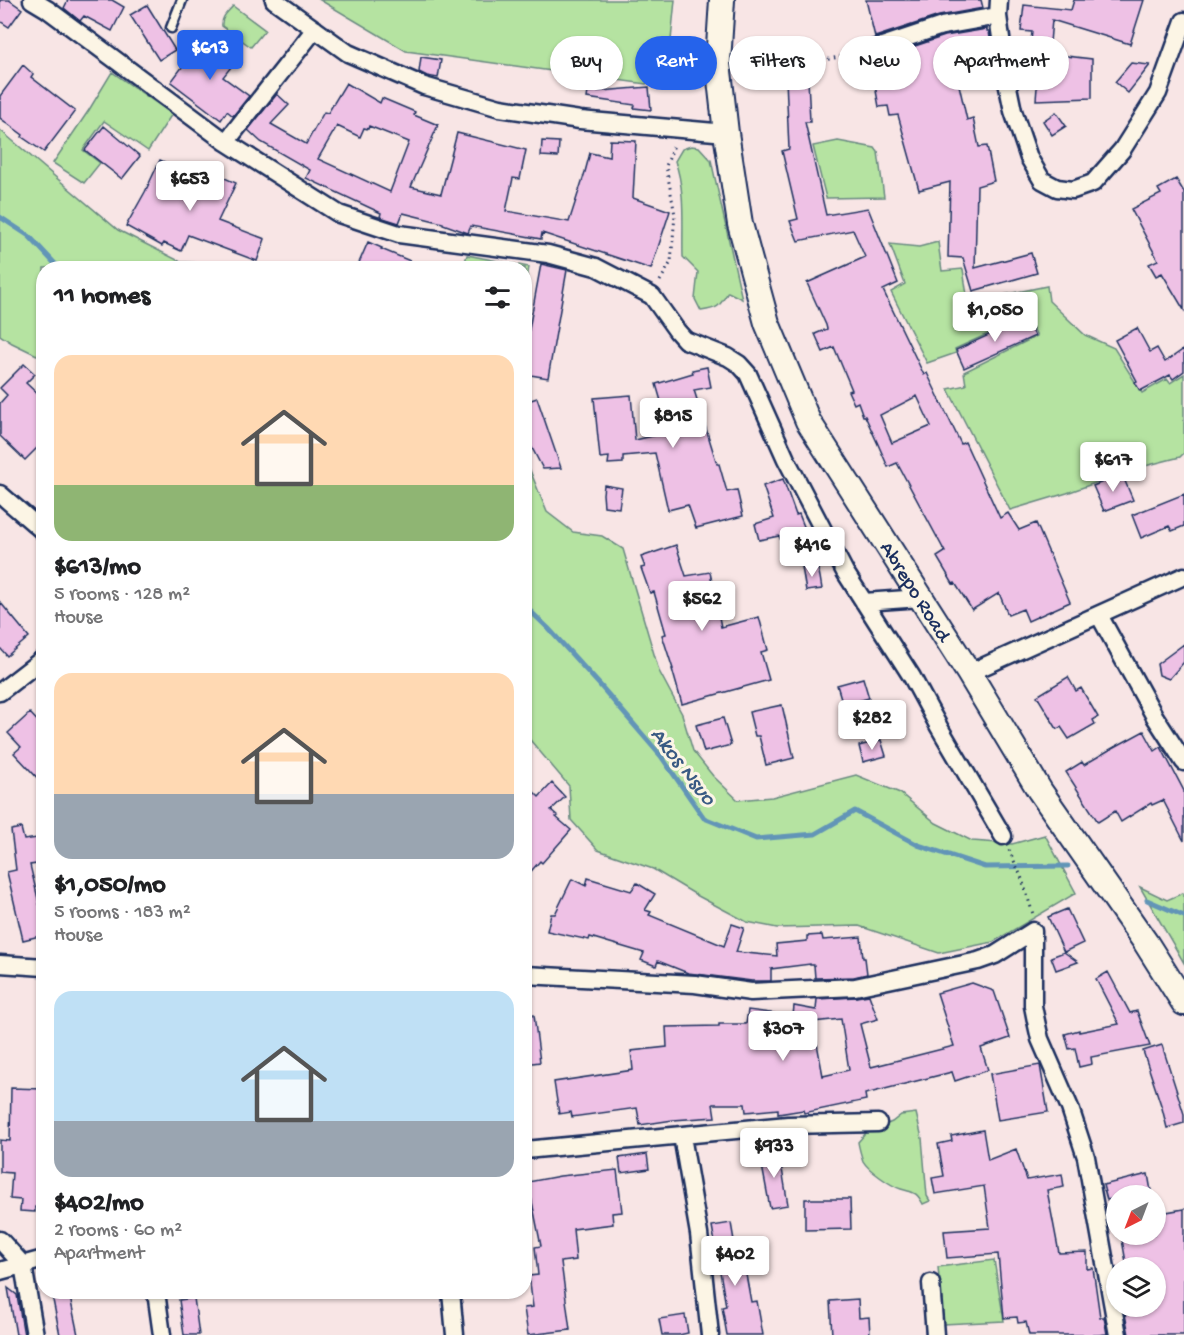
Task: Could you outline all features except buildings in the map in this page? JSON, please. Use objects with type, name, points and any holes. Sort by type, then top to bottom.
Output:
[{"type":"main road","name":"Abrepo Road","points":[[722,0],[718,62],[740,224],[767,323],[808,421],[969,673],[1040,791],[1146,943],[1184,1003]]},
{"type":"street","points":[[32,0],[226,142],[339,214],[399,234],[548,255],[596,267],[652,296],[685,339],[739,364],[748,374],[786,459],[845,572],[912,677],[1003,836]]},
{"type":"street","points":[[274,0],[348,53],[424,86],[500,108],[579,120],[726,133]]},
{"type":"street","points":[[912,36],[998,8],[1007,82],[1013,111],[1029,158],[1042,180],[1057,188],[1072,190],[1093,183],[1122,150],[1158,93],[1184,21]]},
{"type":"street","points":[[226,142],[315,29]]},
{"type":"street","points":[[0,494],[36,525]]},
{"type":"street","points":[[969,673],[1184,576]]},
{"type":"street","points":[[864,602],[921,598]]},
{"type":"street","points":[[1099,615],[1155,717],[1184,762]]},
{"type":"street","points":[[0,692],[36,664]]},
{"type":"street","points":[[532,975],[695,984],[751,992],[855,987],[986,958],[1009,947],[1033,931]]},
{"type":"street","points":[[1033,931],[1033,1006],[1036,1021],[1040,1039],[1070,1108],[1086,1157],[1118,1335]]},
{"type":"street","points":[[0,964],[36,966]]},
{"type":"street","points":[[532,1149],[788,1125],[878,1123]]},
{"type":"street","points":[[682,1136],[699,1234],[710,1335]]},
{"type":"street","points":[[0,1240],[23,1265],[35,1335]]},
{"type":"street","points":[[0,1271],[36,1261]]},
{"type":"street","points":[[931,1283],[935,1335]]},
{"type":"street","points":[[157,1299],[162,1335]]},
{"type":"street","points":[[452,1299],[455,1335]]},
{"type":"lane","points":[[171,27],[182,0]]},
{"type":"path","points":[[718,62],[774,72],[838,58]]},
{"type":"path","points":[[652,296],[671,262],[675,214],[666,166],[679,130]]},
{"type":"path","points":[[1003,836],[1021,876],[1033,914],[1033,931]]},
{"type":"green space","points":[[320,0],[675,0],[671,36],[635,36],[635,82],[623,81],[623,36],[550,36],[550,71],[406,51]]},
{"type":"green space","points":[[233,6],[265,30],[251,47],[222,26],[223,18]]},
{"type":"green space","points":[[112,72],[172,114],[148,151],[104,121],[83,150],[100,163],[84,183],[53,163]]},
{"type":"green space","points":[[0,130],[118,230],[179,261],[36,261],[36,355],[0,335]]},
{"type":"green space","points":[[838,141],[875,148],[878,152],[884,197],[826,198],[813,146]]},
{"type":"green space","points":[[691,146],[699,147],[711,160],[742,299],[728,292],[718,306],[701,311],[695,299],[698,272],[683,257],[681,185],[675,161],[682,149]]},
{"type":"green space","points":[[938,242],[942,271],[963,269],[968,302],[1047,286],[1049,301],[1085,335],[1114,348],[1142,393],[1167,379],[1170,383],[1184,374],[1184,453],[1180,457],[1137,468],[1010,510],[948,389],[966,385],[964,372],[1037,336],[1027,316],[955,349],[956,353],[927,363],[891,292],[905,284],[890,244],[919,247]]},
{"type":"green space","points":[[467,255],[498,261],[465,261]]},
{"type":"green space","points":[[532,475],[547,512],[573,532],[602,536],[623,549],[659,671],[682,714],[693,751],[713,776],[738,800],[772,797],[856,775],[900,793],[936,823],[972,841],[1012,844],[1045,835],[1076,893],[993,942],[939,953],[859,926],[777,928],[747,922],[653,869],[598,850],[571,820],[569,786],[532,742]]},
{"type":"green space","points":[[1140,887],[1167,900],[1184,894],[1184,963]]},
{"type":"green space","points":[[916,1113],[922,1138],[927,1196],[930,1201],[923,1204],[914,1193],[892,1185],[870,1169],[863,1161],[858,1142],[866,1133],[892,1122],[901,1115]]},
{"type":"green space","points":[[994,1260],[1004,1321],[943,1324],[938,1267]]},
{"type":"waterway","name":"Akos Nsuo","points":[[0,217],[29,236],[52,261]]},
{"type":"waterway","name":"Akos Nsuo","points":[[532,613],[599,684],[661,756],[704,818],[756,839],[815,834],[855,811],[918,845],[985,867],[1068,866]]},
{"type":"waterway","name":"Akos Nsuo","points":[[1147,900],[1184,916]]}]
